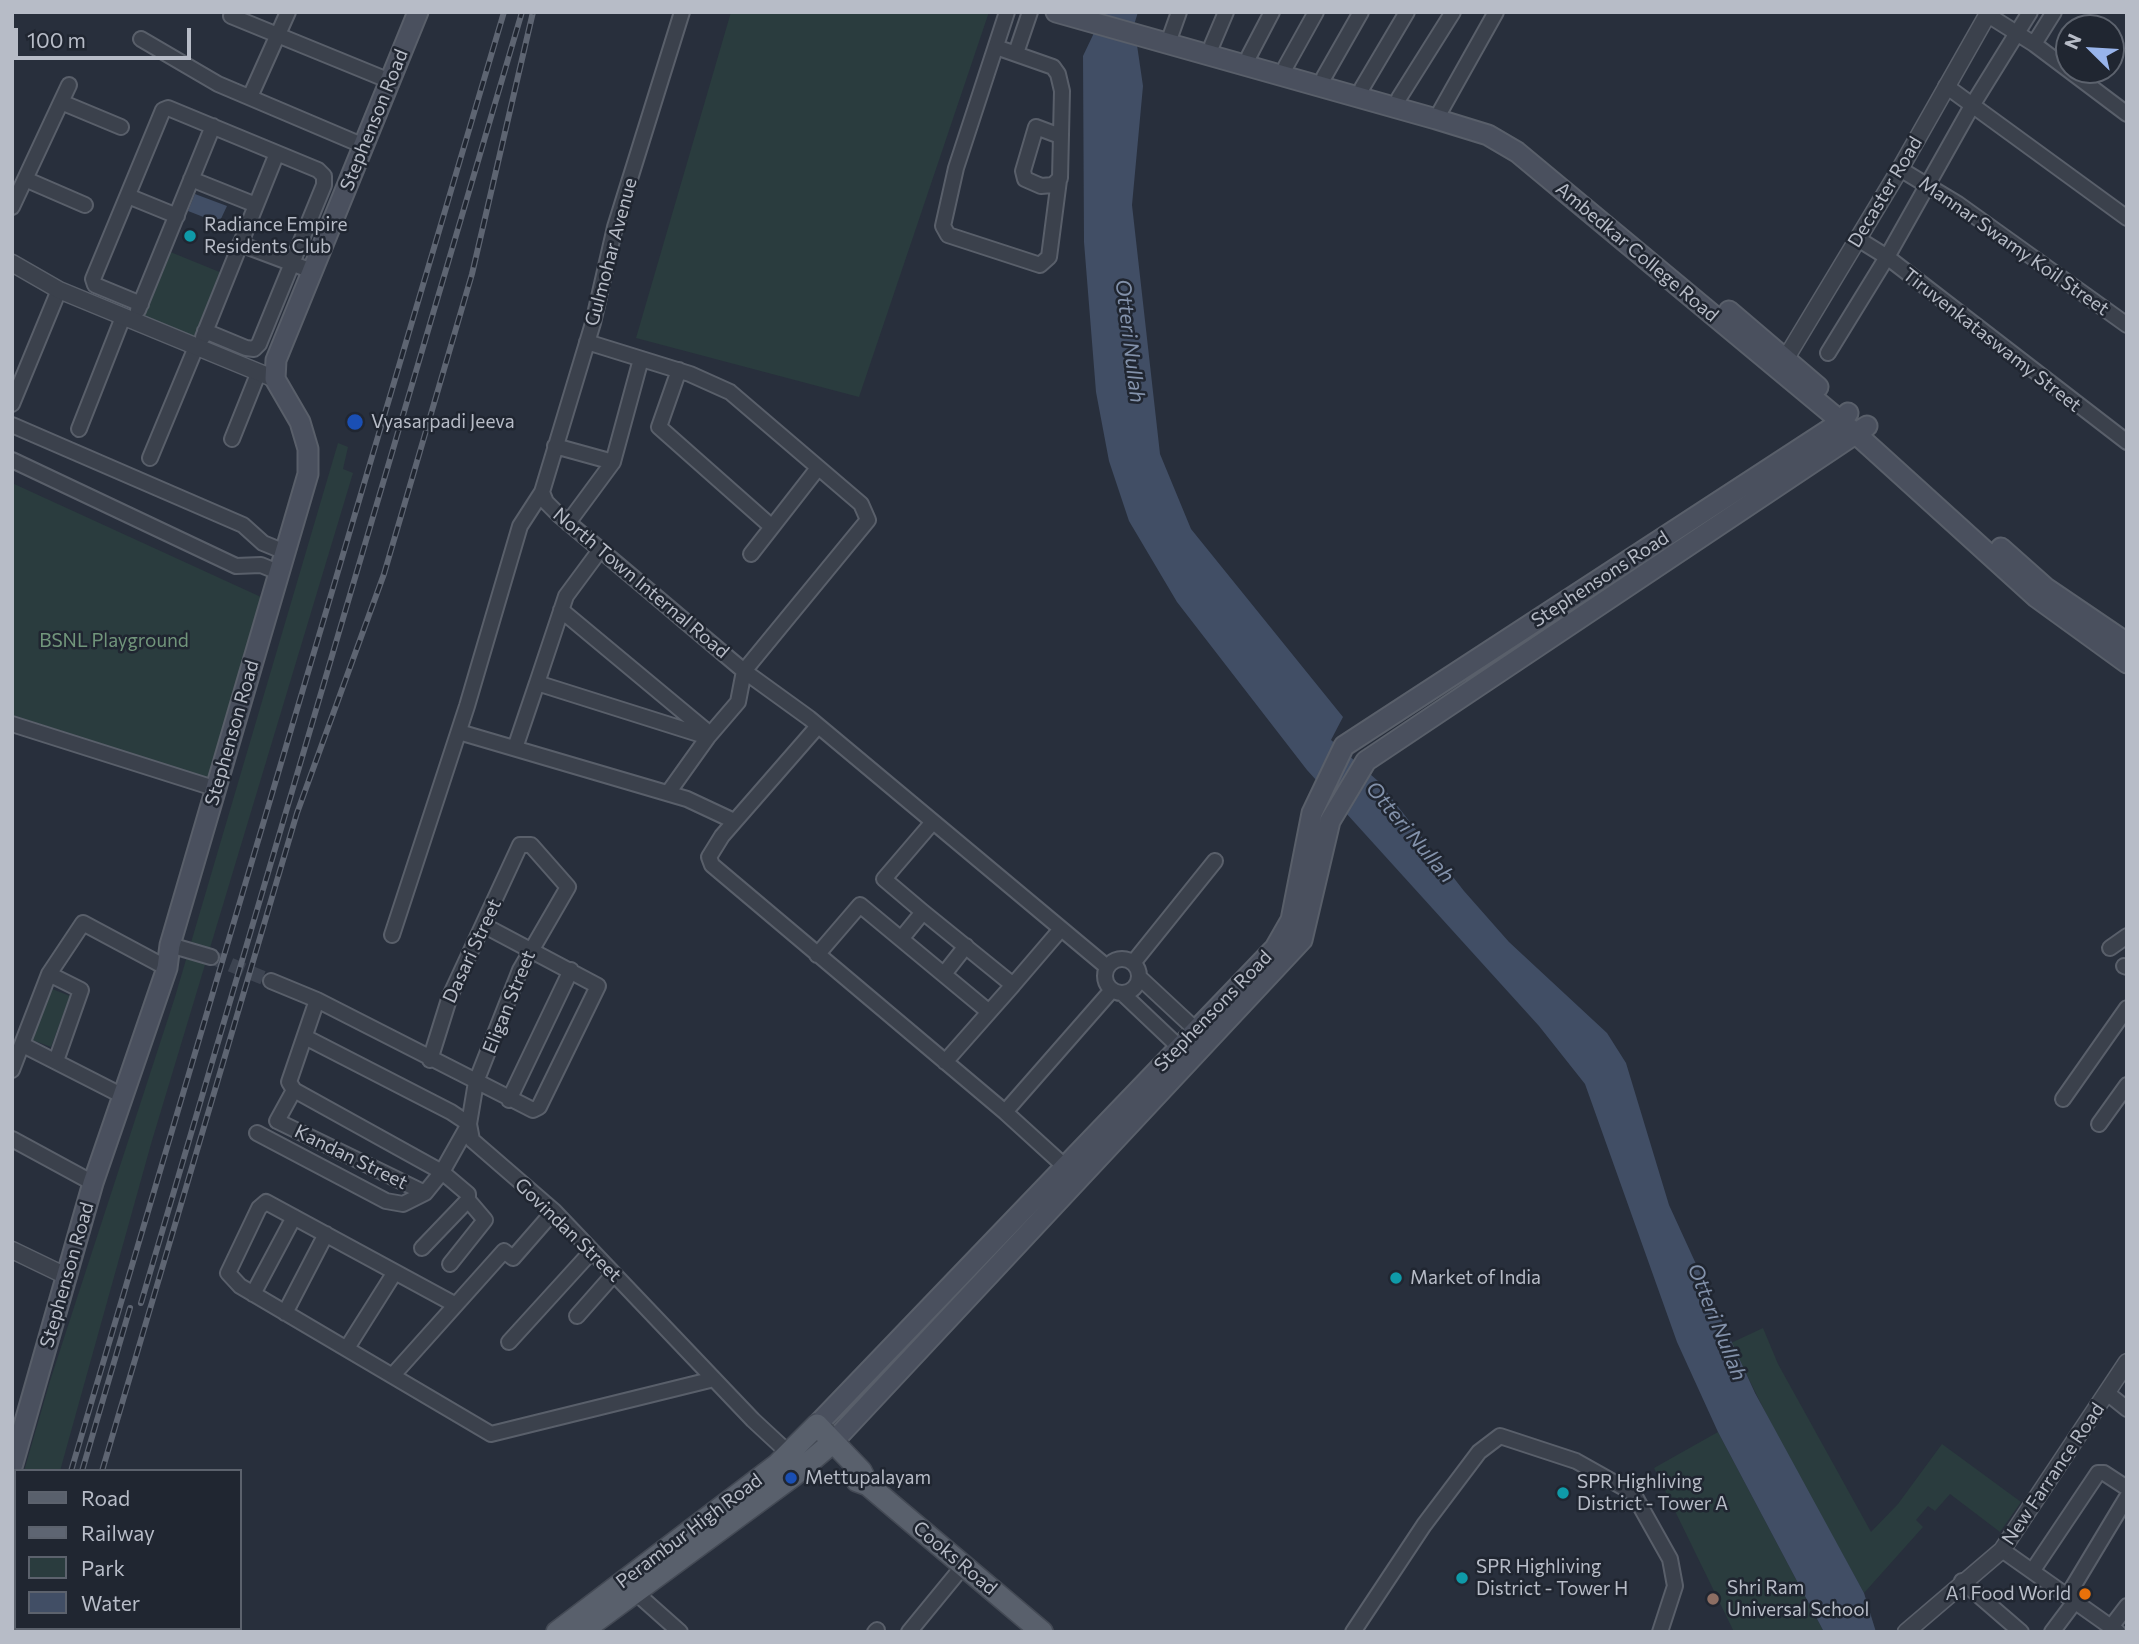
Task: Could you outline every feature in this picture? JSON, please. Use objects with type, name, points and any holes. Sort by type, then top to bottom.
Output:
[{"type":"main road","name":"Ambedkar College Road","points":[[1056,12],[1088,16],[1438,114]]},
{"type":"main road","name":"Stephenson Road","points":[[12,1467],[16,1437],[68,1277],[93,1183],[167,968],[170,945],[217,789],[272,569],[308,474],[308,449],[300,422],[267,376],[364,146],[390,81],[412,14]]},
{"type":"main road","name":"Ambedkar College Road","points":[[1169,38],[1212,45],[1399,98],[1488,135],[1517,152],[1781,363],[2046,588],[2127,643]]},
{"type":"main road","name":"Ambedkar College Road","points":[[1853,424],[2036,597],[2127,663]]},
{"type":"main road","name":"Stephensons Road","points":[[828,1446],[1072,1172],[1179,1047],[1275,948],[1291,920],[1344,746],[1853,424]]},
{"type":"main road","name":"Stephensons Road","points":[[812,1430],[1302,940],[1321,817],[1366,761],[1853,424]]},
{"type":"main road","name":"Cooks Road","points":[[812,1430],[854,1480],[868,1485],[964,1565],[1036,1630]]},
{"type":"main road","name":"Perambur High Road","points":[[795,1460],[812,1430]]},
{"type":"main road","name":"Perambur High Road","points":[[581,1632],[621,1596],[795,1460],[828,1446]]},
{"type":"main road","name":"Perambur High Road","points":[[557,1632],[621,1596]]},
{"type":"street","points":[[250,97],[288,12]]},
{"type":"street","name":"Gulmohar Avenue","points":[[392,934],[459,732],[520,526],[542,492],[587,342],[615,227],[682,12]]},
{"type":"street","points":[[996,47],[1052,67],[1058,74],[1062,91],[1059,180],[1049,257],[1040,265],[948,235],[943,226],[956,168],[1007,12]]},
{"type":"street","points":[[1016,53],[1030,12]]},
{"type":"street","points":[[1169,38],[1179,12]]},
{"type":"street","points":[[1212,45],[1226,12]]},
{"type":"street","points":[[1249,55],[1272,12]]},
{"type":"street","points":[[1286,66],[1317,12]]},
{"type":"street","points":[[1324,77],[1362,12]]},
{"type":"street","points":[[1362,88],[1407,12]]},
{"type":"street","points":[[1399,98],[1453,12]]},
{"type":"street","points":[[1438,114],[1496,12]]},
{"type":"street","points":[[1828,353],[1887,257],[1973,104],[2030,12]]},
{"type":"street","points":[[2034,44],[2054,12]]},
{"type":"street","points":[[1988,14],[2034,44],[2127,114]]},
{"type":"street","name":"Decaster Road","points":[[1781,363],[1900,169],[1988,14]]},
{"type":"street","points":[[231,16],[390,81]]},
{"type":"street","points":[[141,39],[218,85],[364,146]]},
{"type":"street","points":[[12,206],[69,85]]},
{"type":"street","points":[[1946,86],[2127,218]]},
{"type":"street","points":[[61,102],[121,127]]},
{"type":"street","points":[[141,304],[93,282],[165,108],[318,170],[324,176],[324,185],[254,349],[205,331]]},
{"type":"street","points":[[79,429],[129,319],[141,304],[213,126]]},
{"type":"street","points":[[1059,180],[1053,185],[1041,186],[1025,179],[1023,171],[1036,127],[1060,136]]},
{"type":"street","points":[[150,458],[277,153]]},
{"type":"street","name":"Mannar Swamy Koil Street","points":[[1900,169],[1929,184],[2127,325]]},
{"type":"street","points":[[24,179],[85,205]]},
{"type":"street","points":[[191,179],[256,205]]},
{"type":"street","points":[[128,196],[177,216]]},
{"type":"street","name":"Tiruvenkataswamy Street","points":[[1858,239],[1887,257],[2127,442]]},
{"type":"street","points":[[240,244],[312,271]]},
{"type":"street","points":[[12,263],[59,290],[267,376],[232,439]]},
{"type":"street","points":[[12,404],[59,290]]},
{"type":"street","points":[[587,342],[679,370],[730,392],[861,504],[868,520],[744,671],[738,702],[709,736],[668,793]]},
{"type":"street","points":[[568,523],[612,462],[641,359]]},
{"type":"street","points":[[679,370],[659,427],[772,527]]},
{"type":"street","points":[[12,425],[243,525],[259,539],[279,550]]},
{"type":"street","points":[[555,446],[612,462]]},
{"type":"street","points":[[12,460],[236,566],[272,569]]},
{"type":"street","points":[[751,554],[818,468]]},
{"type":"street","name":"North Town Internal Road","points":[[542,492],[549,506],[600,550],[744,671],[818,726],[1107,967]]},
{"type":"street","points":[[248,566],[259,539]]},
{"type":"street","points":[[515,748],[566,596],[600,550]]},
{"type":"street","points":[[561,610],[709,736]]},
{"type":"street","points":[[537,683],[709,736]]},
{"type":"street","points":[[12,724],[217,789]]},
{"type":"street","points":[[818,726],[734,821],[711,852],[709,857],[712,865],[1005,1112],[1072,1172]]},
{"type":"street","points":[[459,732],[668,793],[709,808],[734,821]]},
{"type":"street","points":[[932,822],[884,879],[1013,985]]},
{"type":"street","name":"Dasari Street","points":[[430,1060],[450,996],[485,926],[520,845],[531,845],[568,887]]},
{"type":"street","points":[[1133,963],[1215,862]]},
{"type":"street","name":"Eligan Street","points":[[425,1193],[442,1172],[469,1124],[476,1082],[530,948],[568,887]]},
{"type":"street","points":[[817,955],[860,905],[989,1012]]},
{"type":"street","points":[[901,939],[923,912]]},
{"type":"street","points":[[12,1070],[50,974],[83,923],[167,968]]},
{"type":"street","points":[[271,981],[317,1000],[528,1110],[539,1107],[598,986],[485,926]]},
{"type":"street","points":[[946,1062],[1060,929]]},
{"type":"street","points":[[2110,948],[2127,936]]},
{"type":"street","points":[[170,945],[211,957]]},
{"type":"street","points":[[944,974],[966,946]]},
{"type":"street","points":[[1133,963],[1119,959],[1107,967],[1105,980],[1179,1047]]},
{"type":"street","points":[[1133,963],[1139,977],[1196,1030]]},
{"type":"street","points":[[509,1100],[571,970]]},
{"type":"street","points":[[50,974],[81,990],[56,1061]]},
{"type":"street","points":[[1005,1112],[1117,992],[1130,991],[1139,977]]},
{"type":"street","points":[[317,1000],[289,1082],[294,1090],[442,1172],[468,1194],[468,1200],[485,1220],[450,1264]]},
{"type":"street","points":[[2063,1099],[2127,1007]]},
{"type":"street","name":"Govindan Street","points":[[305,1037],[451,1112],[469,1124],[472,1140],[554,1212],[795,1460]]},
{"type":"street","points":[[23,1045],[123,1096]]},
{"type":"street","points":[[2099,1124],[2127,1085]]},
{"type":"street","name":"Kandan Street","points":[[294,1090],[277,1121],[425,1193]]},
{"type":"street","points":[[257,1133],[386,1201],[402,1204],[425,1193]]},
{"type":"street","points":[[12,1139],[93,1183]]},
{"type":"street","points":[[422,1248],[468,1200]]},
{"type":"street","points":[[454,1304],[267,1202],[259,1208],[228,1273],[240,1286],[253,1294],[491,1434],[714,1379]]},
{"type":"street","points":[[393,1375],[504,1251],[513,1258],[554,1212]]},
{"type":"street","points":[[253,1294],[294,1217]]},
{"type":"street","points":[[285,1313],[326,1234]]},
{"type":"street","points":[[12,1250],[68,1277]]},
{"type":"street","points":[[509,1342],[591,1252]]},
{"type":"street","points":[[348,1348],[395,1272]]},
{"type":"street","points":[[577,1316],[614,1274]]},
{"type":"street","name":"New Farrance Road","points":[[1906,1632],[1962,1581],[2002,1550],[2127,1362]]},
{"type":"street","points":[[2107,1393],[2127,1409]]},
{"type":"street","points":[[1353,1632],[1432,1515],[1479,1452],[1500,1436],[1576,1461],[1633,1493],[1670,1559],[1675,1586],[1660,1632]]},
{"type":"street","points":[[2033,1570],[2098,1473],[2104,1473],[2127,1488]]},
{"type":"street","points":[[2052,1632],[2127,1497]]},
{"type":"street","points":[[2002,1550],[2115,1629],[2127,1606]]},
{"type":"street","points":[[909,1632],[964,1565]]},
{"type":"street","points":[[1962,1581],[2021,1632]]},
{"type":"street","points":[[621,1596],[680,1632]]},
{"type":"green space","points":[[731,12],[989,12],[859,397],[636,338]]},
{"type":"green space","points":[[168,251],[222,273],[196,337],[142,315]]},
{"type":"green space","points":[[338,443],[348,447],[343,469],[353,473],[151,1144],[61,1469],[25,1469],[50,1381],[175,997]]},
{"type":"green space","name":"BSNL Playground","points":[[12,483],[261,597],[209,779],[12,715]]},
{"type":"green space","points":[[47,987],[70,996],[51,1047],[27,1038]]},
{"type":"green space","points":[[1763,1328],[1778,1364],[1871,1532],[1898,1504],[1942,1444],[2021,1502],[2000,1532],[1950,1494],[1935,1511],[1928,1506],[1916,1520],[1923,1527],[1864,1593],[1782,1446],[1731,1343]]},
{"type":"green space","points":[[1718,1432],[1824,1632],[1734,1632],[1654,1468]]},
{"type":"green space","points":[[14,1504],[12,1630],[12,1510]]},
{"type":"water","name":"Otteri Nullah","points":[[1096,12],[1138,12],[1130,38],[1137,45],[1143,86],[1132,205],[1160,454],[1191,529],[1343,717],[1331,740],[1378,781],[1464,891],[1509,942],[1607,1033],[1626,1063],[1669,1205],[1755,1393],[1864,1593],[1876,1632],[1824,1632],[1718,1432],[1677,1342],[1585,1084],[1539,1026],[1307,770],[1177,602],[1129,521],[1109,461],[1096,392],[1084,242],[1083,56],[1093,35]]},
{"type":"water","points":[[195,194],[227,206],[219,223],[188,211]]},
{"type":"tunnel","points":[[211,957],[271,981]]},
{"type":"railway","points":[[72,1469],[504,12]]},
{"type":"railway","points":[[141,1303],[522,12]]},
{"type":"railway","points":[[103,1469],[297,813],[384,574],[472,274],[533,12]]},
{"type":"railway","points":[[83,1469],[130,1308]]},
{"type":"place","name":"Radiance Empire Residents Club","points":[[190,236]]},
{"type":"place","name":"Vyasarpadi Jeeva","points":[[355,422]]},
{"type":"place","name":"Market of India","points":[[1396,1278]]},
{"type":"place","name":"Mettupalayam","points":[[791,1478]]},
{"type":"place","name":"SPR Highliving District - Tower A","points":[[1563,1493]]},
{"type":"place","name":"SPR Highliving District - Tower H","points":[[1462,1578]]},
{"type":"place","name":"A1 Food World","points":[[2085,1594]]},
{"type":"place","name":"Shri Ram Universal School","points":[[1713,1599]]}]
